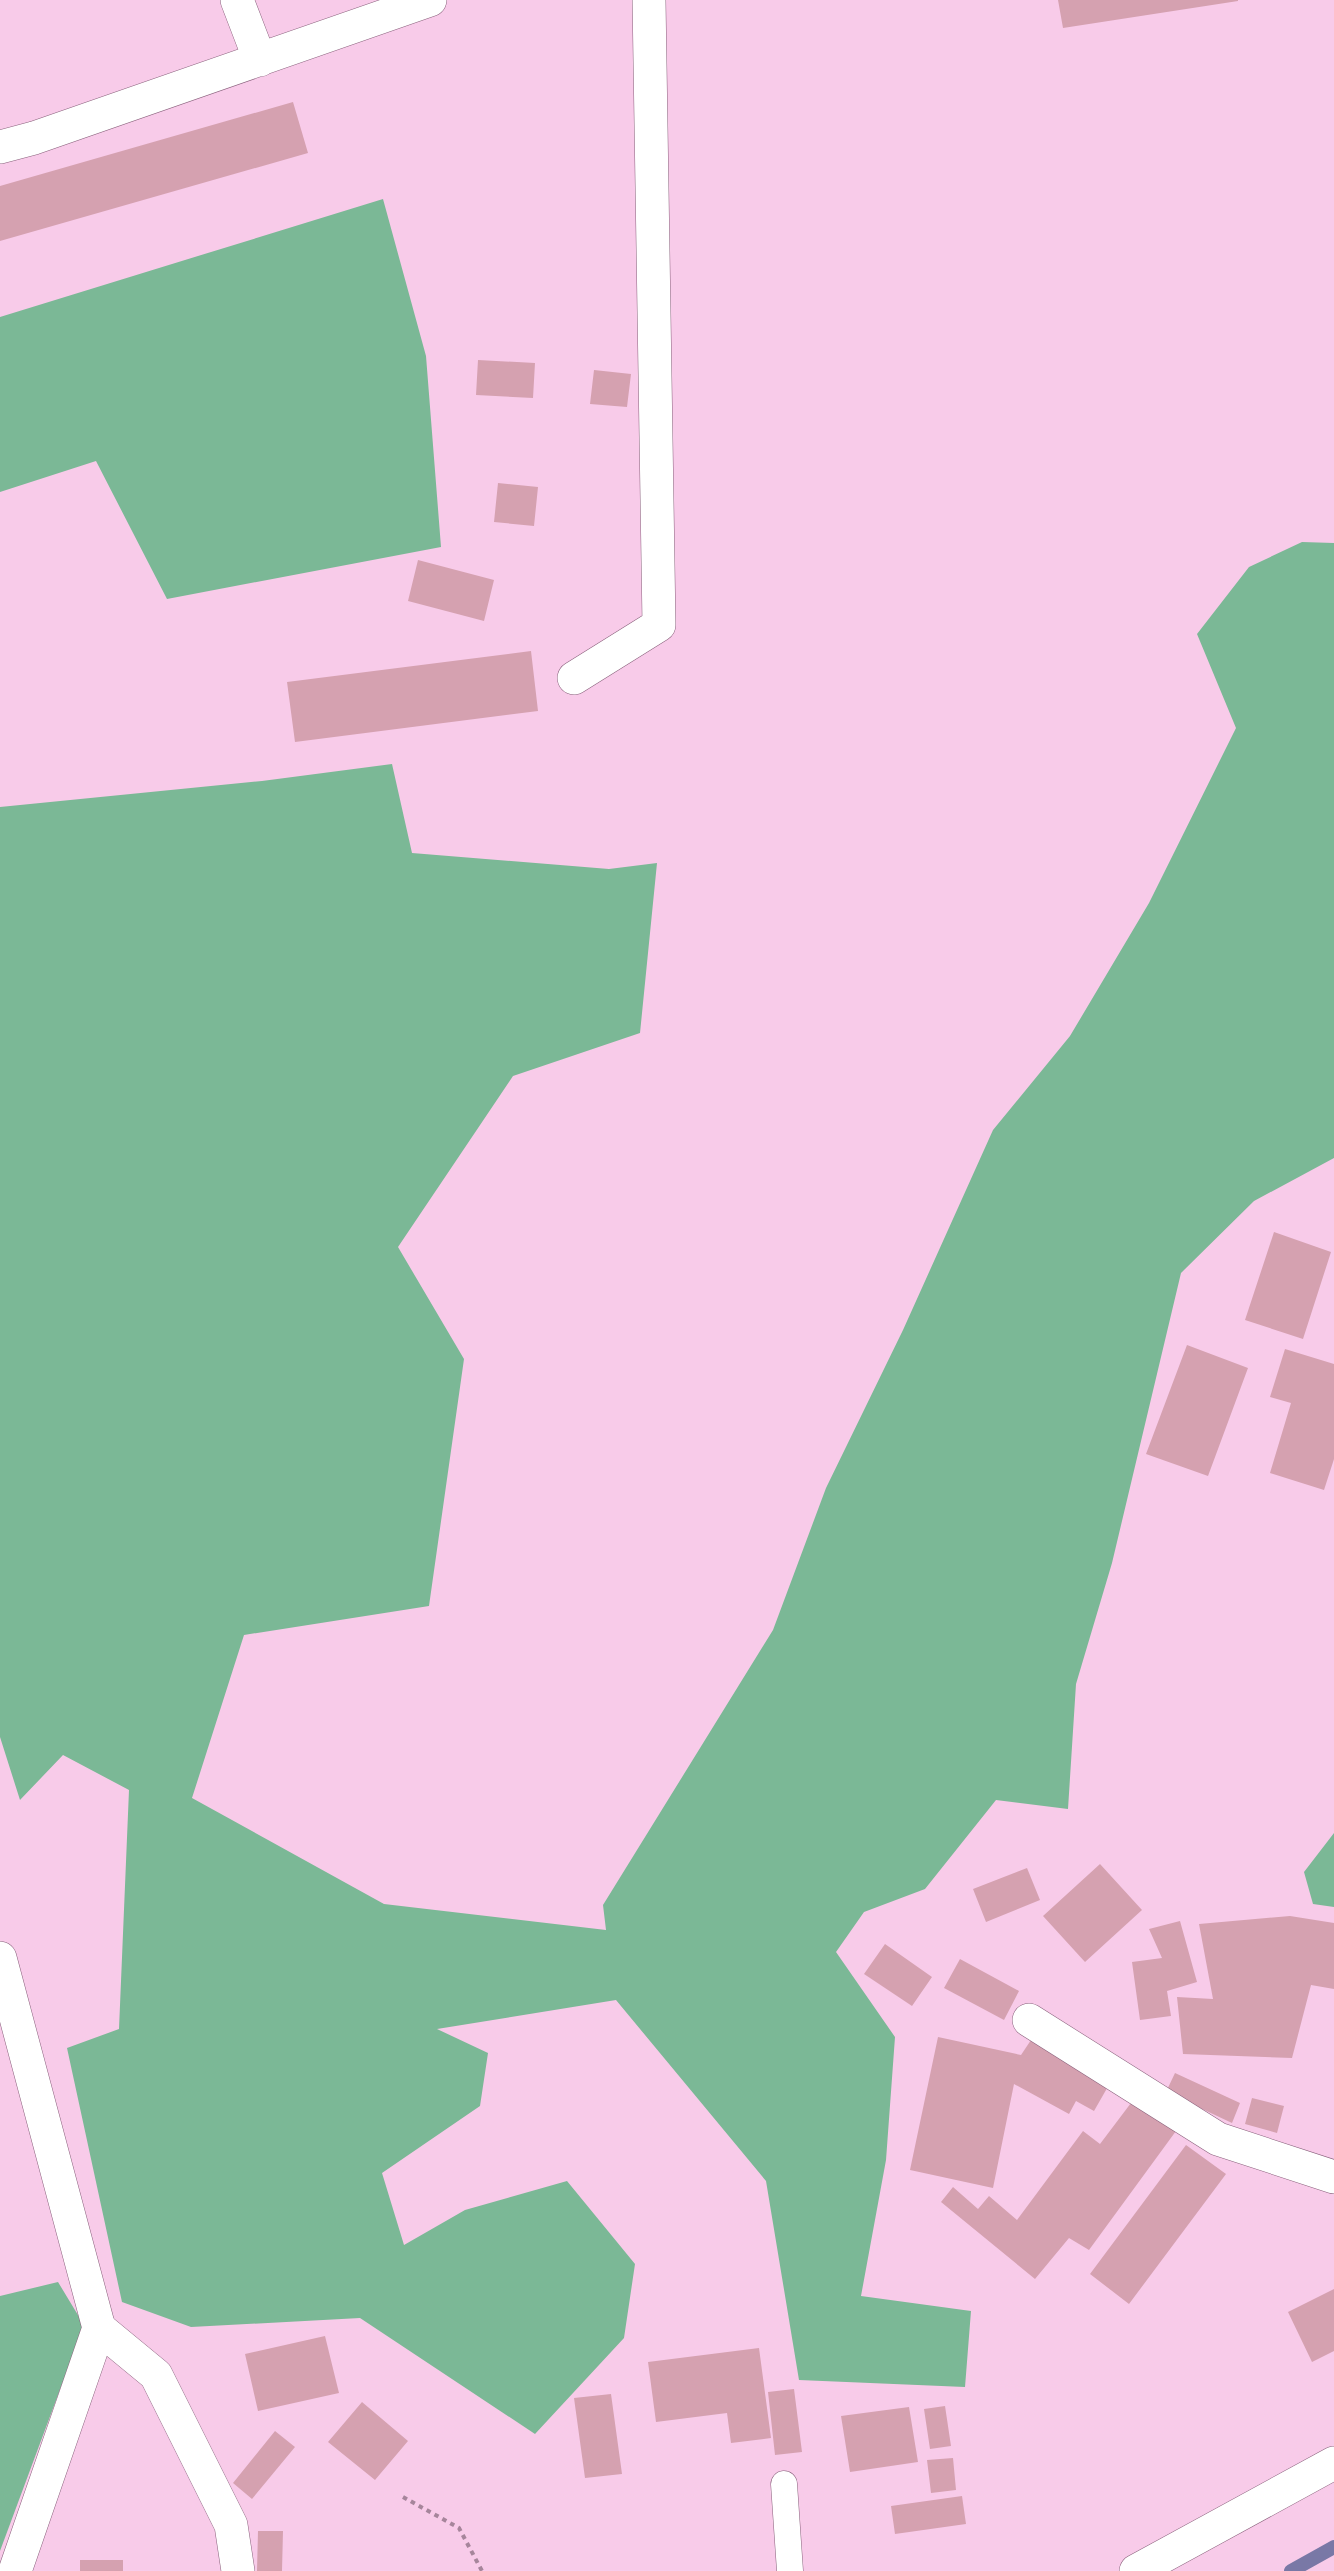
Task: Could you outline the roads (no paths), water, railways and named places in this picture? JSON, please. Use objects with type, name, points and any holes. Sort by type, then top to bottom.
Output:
[{"type":"street","points":[[237,0],[260,60]]},
{"type":"street","points":[[0,147],[34,138],[430,0]]},
{"type":"street","points":[[574,678],[659,625],[649,0]]},
{"type":"street","points":[[0,1958],[99,2328],[15,2571]]},
{"type":"street","points":[[1029,2019],[1218,2139],[1334,2177]]},
{"type":"street","points":[[99,2328],[156,2375],[231,2524],[238,2571]]},
{"type":"street","points":[[1136,2571],[1334,2463]]},
{"type":"lane","points":[[784,2484],[790,2571]]},
{"type":"waterway","points":[[1291,2571],[1334,2547]]}]
